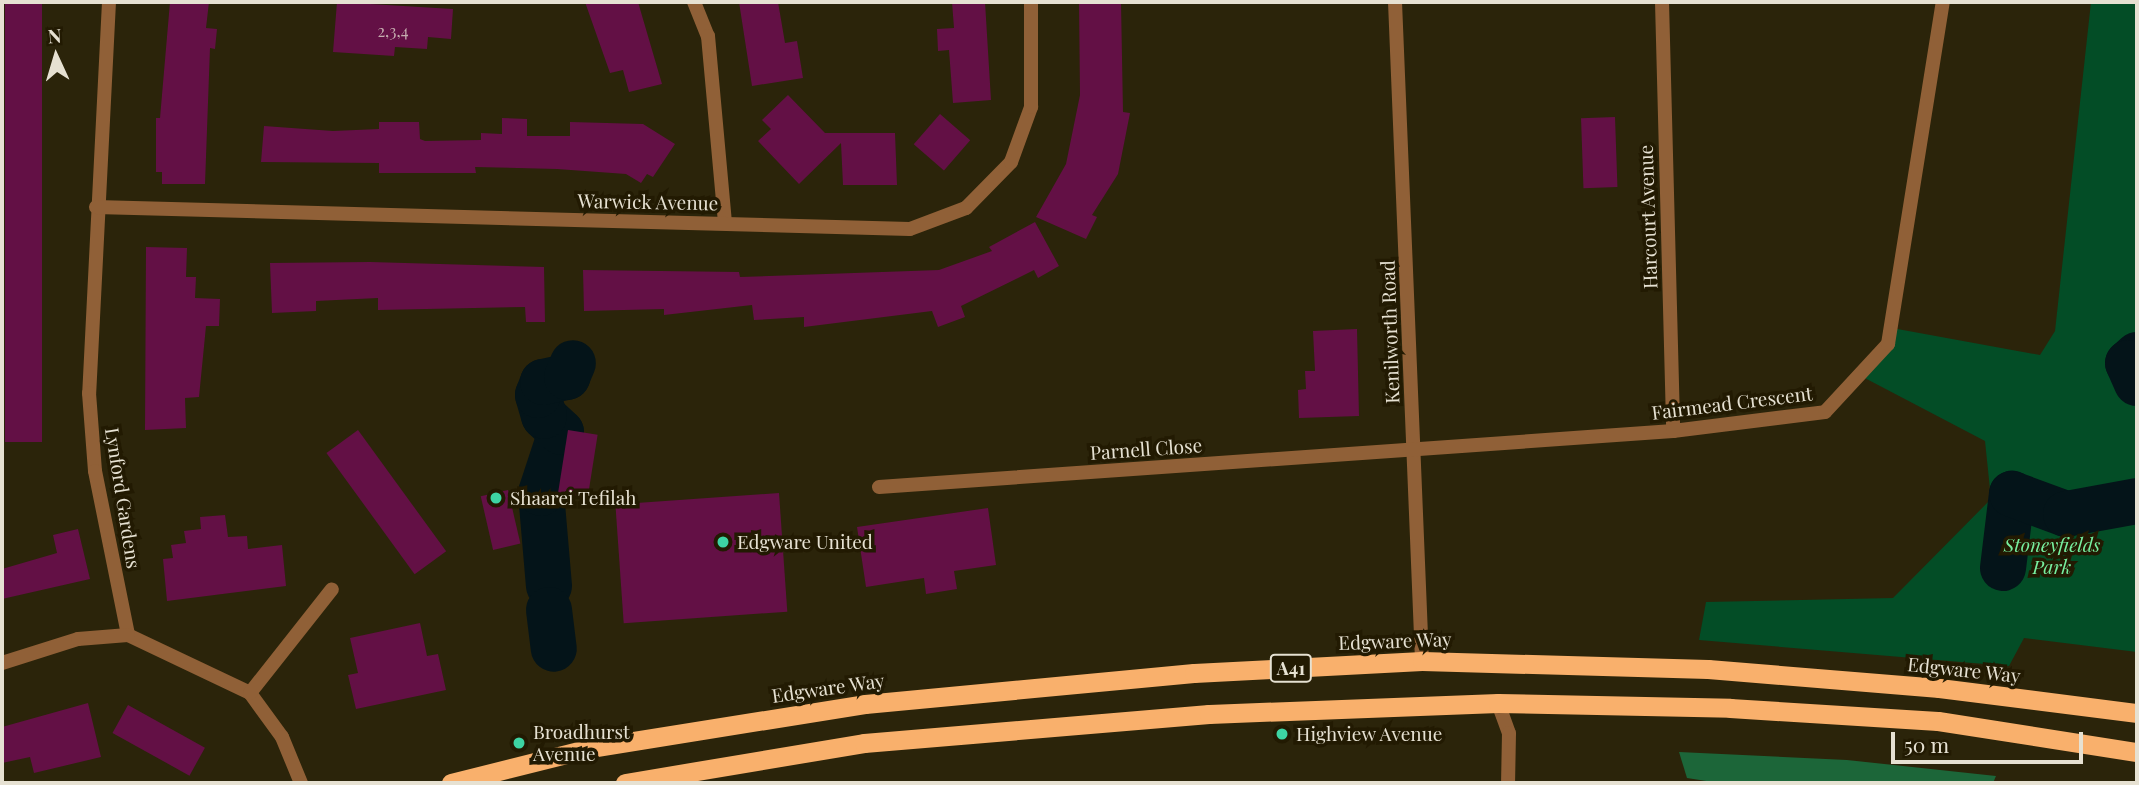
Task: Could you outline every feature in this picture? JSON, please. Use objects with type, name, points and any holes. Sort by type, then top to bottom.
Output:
[{"type":"highway","name":"Edgware Way","points":[[451,783],[590,748],[865,704],[1194,673],[1422,661],[1708,669],[1939,688],[2137,713]]},
{"type":"highway","name":"A41","points":[[625,783],[864,743],[1209,714],[1498,703],[1730,708],[1938,721],[2137,752]]},
{"type":"street","name":"Lynford Gardens","points":[[110,2],[96,207],[89,393],[95,471],[128,635]]},
{"type":"street","points":[[694,2],[708,36],[725,223]]},
{"type":"street","name":"Warwick Avenue","points":[[96,207],[910,229],[966,208],[1011,162],[1031,107],[1031,2]]},
{"type":"street","name":"Kenilworth Road","points":[[1395,2],[1422,661]]},
{"type":"street","name":"Harcourt Avenue","points":[[1662,2],[1673,431]]},
{"type":"street","name":"Fairmead Crescent","points":[[1415,450],[1673,431],[1825,412],[1888,344],[1944,2]]},
{"type":"street","name":"Parnell Close","points":[[879,487],[1415,450]]},
{"type":"street","points":[[250,694],[332,589]]},
{"type":"street","points":[[2,663],[78,639],[128,635],[250,694],[282,737],[301,783]]},
{"type":"street","points":[[1498,703],[1509,733],[1508,783]]},
{"type":"green space","name":"Stoneyfields Park","points":[[2091,2],[2137,2],[2137,652],[2024,638],[2009,666],[1699,640],[1706,602],[1893,598],[1991,499],[1985,441],[1859,375],[1892,328],[2040,355],[2055,331]]},
{"type":"green space","points":[[1679,752],[1847,760],[1996,776],[1993,783],[1719,783],[1687,778]]},
{"type":"building","points":[[5,2],[42,2],[42,442],[5,442]]},
{"type":"building","points":[[170,2],[209,2],[206,28],[217,29],[215,49],[210,48],[205,184],[162,184],[162,172],[156,172],[156,118],[160,118]]},
{"type":"building","points":[[337,2],[453,9],[451,39],[428,37],[427,49],[395,47],[394,56],[333,52]]},
{"type":"building","points":[[585,2],[638,2],[662,84],[629,92],[623,70],[610,73]]},
{"type":"building","points":[[739,2],[778,2],[785,43],[797,41],[803,78],[752,86]]},
{"type":"building","points":[[952,2],[985,2],[991,100],[953,103],[949,50],[938,51],[937,29],[954,28]]},
{"type":"building","points":[[1079,2],[1121,2],[1123,112],[1130,113],[1118,174],[1092,215],[1097,217],[1086,239],[1036,217],[1066,164],[1080,95]]},
{"type":"building","points":[[788,95],[825,133],[895,133],[897,185],[843,185],[841,143],[799,184],[758,141],[771,129],[762,120]]},
{"type":"building","points":[[940,114],[970,140],[944,170],[914,144]]},
{"type":"building","points":[[1615,117],[1617,187],[1583,188],[1581,118]]},
{"type":"building","points":[[502,118],[527,119],[527,136],[570,136],[570,122],[643,124],[675,144],[653,177],[647,174],[641,183],[626,174],[557,169],[475,167],[476,173],[379,173],[379,163],[261,162],[264,126],[333,131],[379,129],[379,122],[419,122],[420,139],[425,141],[481,140],[481,133],[502,134]]},
{"type":"building","points":[[1035,222],[1059,266],[1038,278],[1034,270],[961,306],[965,317],[938,327],[932,311],[804,327],[804,317],[754,320],[752,305],[664,315],[664,309],[584,311],[583,270],[739,272],[740,277],[939,270],[992,251],[989,247]]},
{"type":"building","points":[[146,247],[187,248],[186,277],[196,277],[195,298],[220,299],[219,326],[206,326],[199,397],[185,398],[186,428],[145,430]]},
{"type":"building","points":[[370,262],[544,267],[545,322],[526,322],[525,307],[378,310],[378,298],[316,301],[316,311],[272,313],[270,263]]},
{"type":"building","points":[[1357,329],[1359,416],[1299,418],[1298,390],[1306,389],[1305,371],[1315,371],[1313,331]]},
{"type":"building","points":[[358,430],[446,551],[415,574],[326,453]]},
{"type":"building","points":[[568,430],[598,435],[587,499],[558,494]]},
{"type":"building","points":[[508,490],[520,544],[493,550],[481,496]]},
{"type":"building","points":[[779,493],[787,612],[624,623],[615,504]]},
{"type":"building","points":[[988,508],[996,565],[954,571],[957,589],[926,594],[924,578],[866,587],[857,527]]},
{"type":"building","points":[[225,515],[228,537],[247,536],[248,549],[282,545],[286,586],[167,601],[163,559],[173,558],[171,545],[186,543],[184,531],[201,529],[200,517]]},
{"type":"building","points":[[78,529],[90,579],[2,599],[2,569],[57,553],[53,535]]},
{"type":"building","points":[[420,623],[427,656],[438,654],[446,690],[356,709],[348,675],[358,673],[350,638]]},
{"type":"building","points":[[88,703],[101,757],[34,773],[30,757],[2,763],[2,727]]},
{"type":"building","points":[[128,705],[205,748],[189,776],[112,733]]},
{"type":"waterway","points":[[2137,355],[2128,363],[2137,383]]},
{"type":"waterway","points":[[549,586],[541,493],[561,432],[544,416],[538,395],[543,382],[567,377],[573,363]]},
{"type":"waterway","points":[[2003,568],[2012,494],[2066,514],[2137,501]]},
{"type":"waterway","points":[[549,610],[554,649]]},
{"type":"place","name":"Shaarei Tefilah","points":[[496,498]]},
{"type":"place","name":"Edgware United","points":[[723,542]]},
{"type":"place","name":"Highview Avenue","points":[[1282,734]]},
{"type":"place","name":"Broadhurst Avenue","points":[[519,743]]}]
